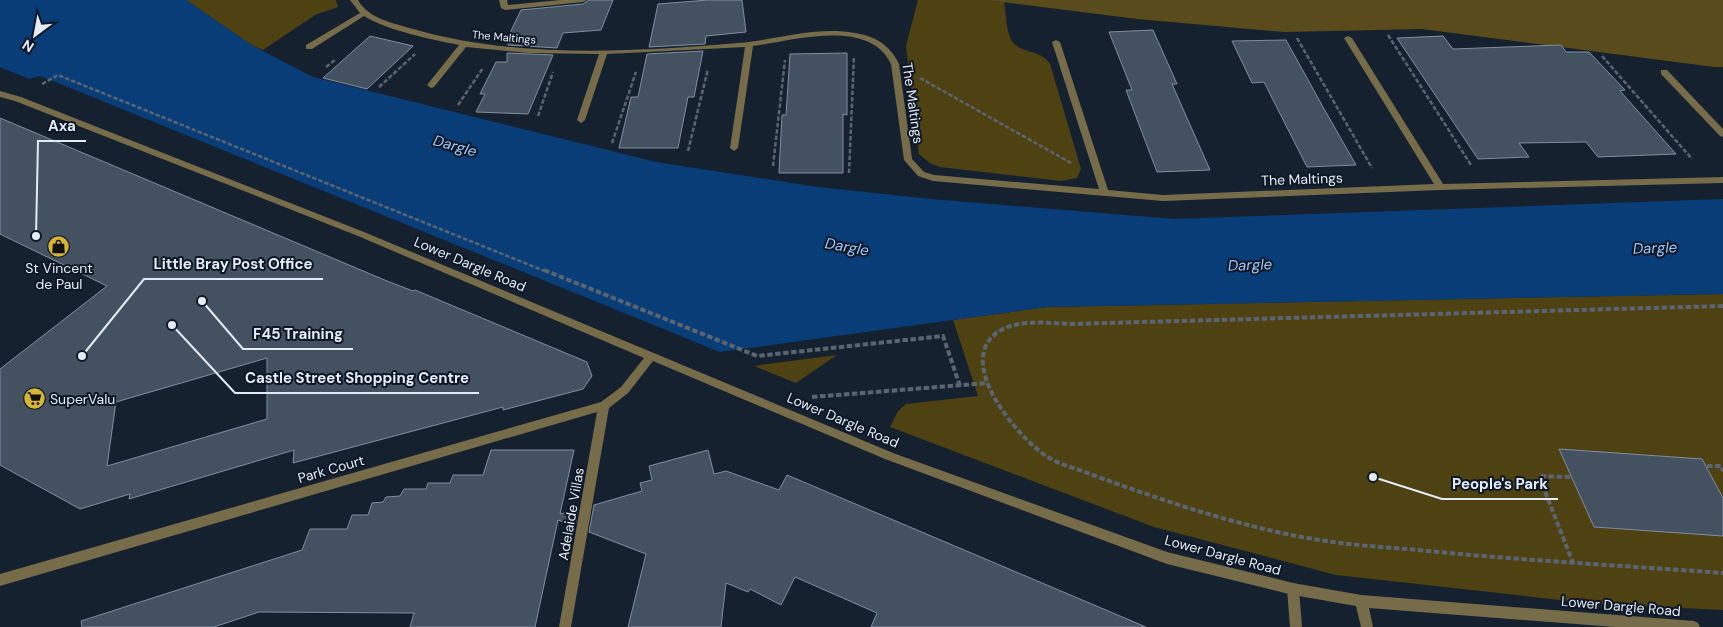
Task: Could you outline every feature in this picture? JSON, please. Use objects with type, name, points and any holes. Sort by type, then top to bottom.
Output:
[{"type":"street","points":[[309,47],[363,14],[354,0]]},
{"type":"street","points":[[503,0],[505,8],[583,0]]},
{"type":"street","name":"The Maltings","points":[[363,14],[407,30],[463,44],[522,51],[604,53],[749,44],[835,34],[848,34],[876,42],[892,55],[895,64],[908,160],[921,174],[933,178],[1163,198],[1440,187],[1723,180]]},
{"type":"street","points":[[1348,38],[1440,187]]},
{"type":"street","points":[[1056,42],[1105,194]]},
{"type":"street","name":"The Maltings","points":[[431,85],[463,44]]},
{"type":"street","points":[[734,148],[749,44]]},
{"type":"street","points":[[581,120],[604,53]]},
{"type":"street","points":[[1664,72],[1723,134]]},
{"type":"street","name":"Lower Dargle Road","points":[[0,87],[18,99]]},
{"type":"street","name":"Lower Dargle Road","points":[[0,94],[18,99],[361,234],[889,456],[1167,558],[1293,589],[1361,600],[1694,627]]},
{"type":"street","name":"Park Court","points":[[0,580],[604,406],[616,400],[626,390],[651,356]]},
{"type":"street","name":"Adelaide Villas","points":[[565,627],[604,406]]},
{"type":"street","points":[[1293,589],[1296,627]]},
{"type":"street","points":[[1361,600],[1367,627]]},
{"type":"path","points":[[1388,35],[1473,168]]},
{"type":"path","points":[[1297,38],[1374,171],[1364,171]]},
{"type":"path","points":[[379,88],[418,51]]},
{"type":"path","points":[[1602,56],[1694,160]]},
{"type":"path","points":[[773,166],[785,59]]},
{"type":"path","points":[[895,64],[1068,162],[1098,171]]},
{"type":"path","points":[[458,105],[485,65]]},
{"type":"path","points":[[688,151],[709,65]]},
{"type":"path","points":[[612,143],[637,68]]},
{"type":"path","points":[[538,116],[554,69]]},
{"type":"path","points":[[50,80],[58,75],[757,356],[943,336],[960,386]]},
{"type":"path","points":[[1723,306],[1080,324],[1037,323],[1003,329],[992,336],[984,345],[981,358],[988,383],[1008,420],[1028,444],[1047,457],[1160,499],[1218,517],[1320,540],[1464,554],[1723,574]]},
{"type":"path","points":[[805,401],[809,396],[988,383]]},
{"type":"path","points":[[1707,466],[1721,466],[1723,471]]},
{"type":"path","points":[[1570,477],[1538,476],[1574,562]]},
{"type":"shaded area","points":[[186,0],[336,0],[338,7],[315,15],[263,50],[253,46]]},
{"type":"shaded area","points":[[918,0],[986,0],[1004,2],[1008,29],[1013,43],[1018,47],[1041,56],[1050,64],[1081,169],[1077,178],[1061,181],[940,167],[930,163],[919,154],[906,46]]},
{"type":"shaded area","points":[[986,0],[1723,0],[1723,67],[1422,29],[1284,32],[1137,19]]},
{"type":"shaded area","points":[[1723,294],[1723,610],[1597,604],[1336,575],[1154,527],[890,427],[898,411],[906,404],[978,396],[953,320],[1047,307]]},
{"type":"shaded area","points":[[837,355],[796,383],[754,366],[760,365]]},
{"type":"water","name":"Dargle","points":[[0,0],[186,0],[253,46],[313,77],[656,162],[818,187],[931,199],[1174,219],[1723,199],[1723,294],[1047,307],[720,352],[58,83],[40,76],[29,79],[0,67]]},
{"type":"building","points":[[589,0],[613,0],[601,30],[563,33],[557,48],[508,45],[508,37],[521,10],[583,4]]},
{"type":"building","points":[[708,0],[742,0],[746,32],[706,36],[705,44],[649,47],[658,4]]},
{"type":"building","points":[[1153,30],[1177,84],[1172,84],[1210,170],[1157,172],[1126,90],[1132,90],[1109,32]]},
{"type":"building","points":[[370,36],[413,46],[367,89],[323,78]]},
{"type":"building","points":[[1443,36],[1453,49],[1561,45],[1566,52],[1589,52],[1625,90],[1620,91],[1676,154],[1598,157],[1586,142],[1519,143],[1529,157],[1478,159],[1397,38]]},
{"type":"building","points":[[1286,40],[1356,165],[1307,167],[1264,82],[1252,83],[1232,41]]},
{"type":"building","points":[[703,51],[694,97],[688,97],[678,148],[619,148],[631,97],[638,97],[647,54]]},
{"type":"building","points":[[507,53],[553,55],[528,114],[476,112],[485,94],[480,94],[496,62],[507,62]]},
{"type":"building","points":[[847,53],[847,115],[843,114],[843,173],[779,173],[782,115],[786,115],[790,54]]},
{"type":"building","points":[[0,118],[387,281],[413,291],[415,290],[587,362],[592,376],[583,389],[503,410],[503,407],[293,463],[294,450],[129,499],[130,494],[80,509],[0,465],[0,369],[107,286],[0,234]],"holes":[[[267,358],[267,419],[107,466],[116,402]]]},
{"type":"building","points":[[1559,449],[1702,459],[1723,498],[1723,536],[1594,527]]},
{"type":"building","points":[[491,450],[574,450],[560,514],[578,509],[575,526],[558,520],[535,627],[410,627],[414,613],[259,612],[214,627],[82,627],[81,621],[302,550],[310,529],[347,529],[352,515],[368,515],[372,503],[383,502],[386,497],[400,496],[404,489],[426,489],[428,483],[450,483],[453,475],[483,475]]},
{"type":"building","points":[[708,450],[714,474],[726,471],[779,490],[787,475],[1146,627],[871,627],[877,613],[795,577],[781,605],[750,589],[748,592],[726,583],[721,627],[628,627],[646,554],[589,532],[594,505],[642,491],[640,483],[652,480],[649,466]]},
{"type":"place","name":"Axa","points":[[36,236]]},
{"type":"place","name":"St Vincent de Paul","points":[[59,246]]},
{"type":"place","name":"F45 Training","points":[[202,301]]},
{"type":"place","name":"Castle Street Shopping Centre","points":[[172,325]]},
{"type":"place","name":"Little Bray Post Office","points":[[82,356]]},
{"type":"place","name":"SuperValu","points":[[34,399]]},
{"type":"place","name":"People's Park","points":[[1373,477]]}]
